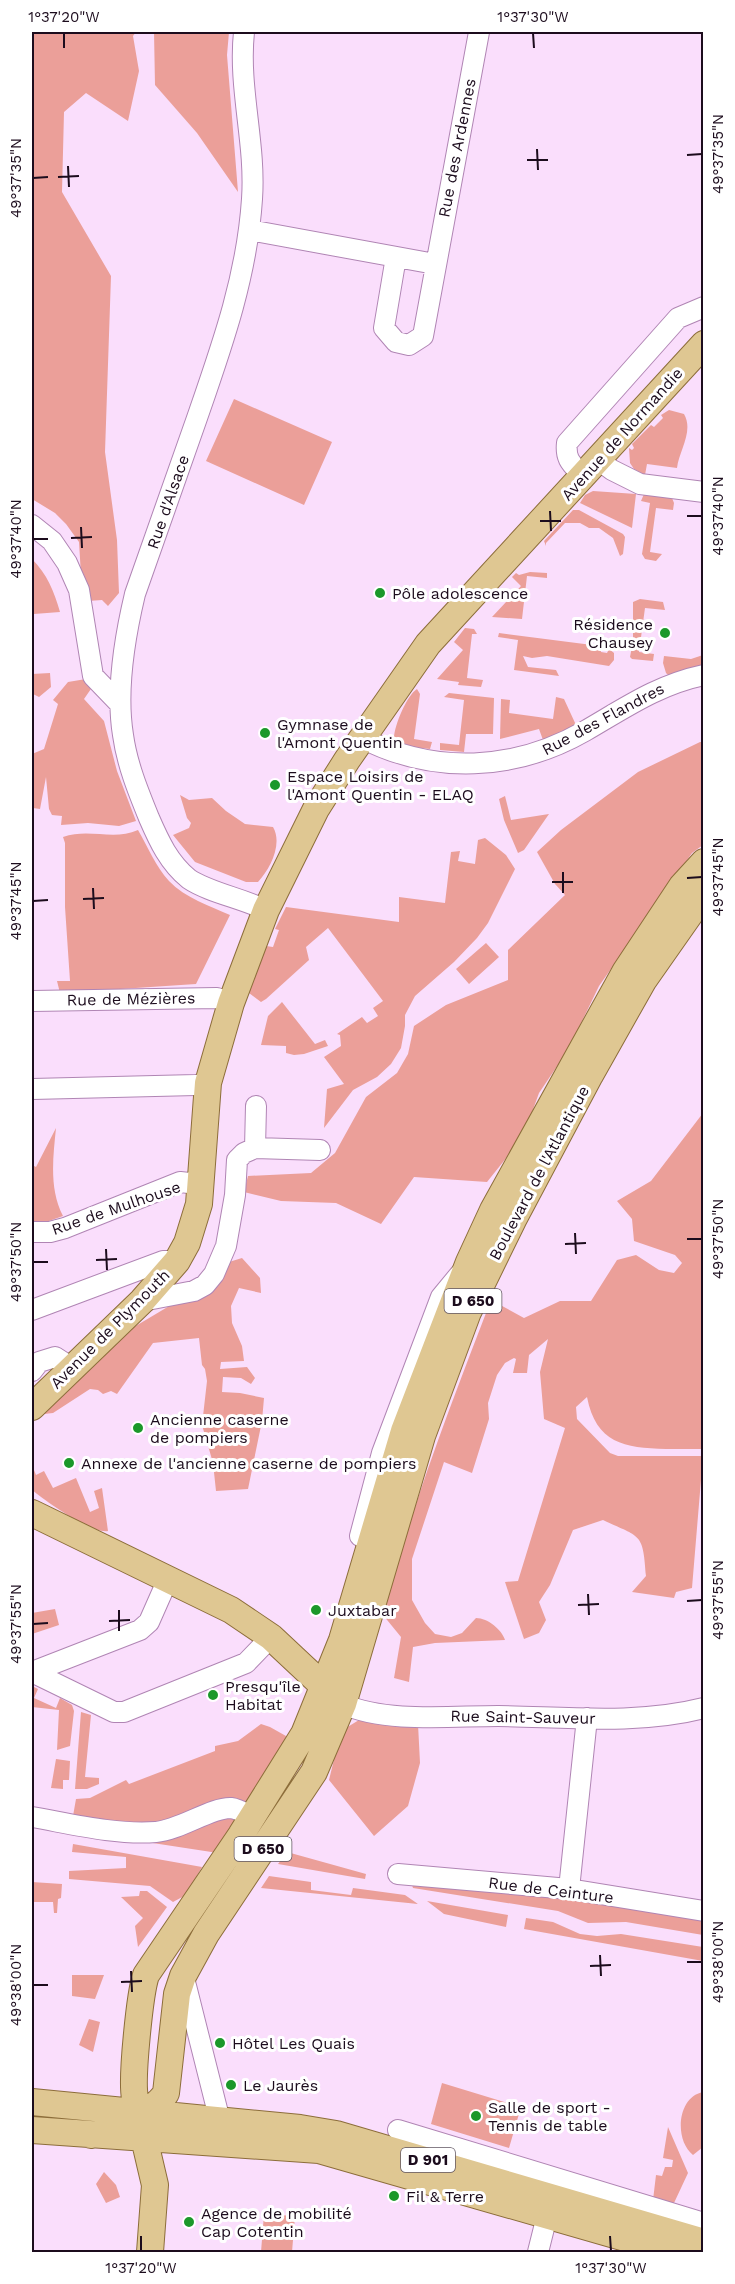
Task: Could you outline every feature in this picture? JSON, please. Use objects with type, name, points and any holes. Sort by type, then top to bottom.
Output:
[{"type":"main road","name":"Avenue de Normandie","points":[[231,1003],[266,910],[316,809],[362,738],[429,644],[704,344]]},
{"type":"main road","name":"Boulevard de l'Atlantique","points":[[324,1686],[351,1608],[404,1431],[469,1262],[493,1210],[625,972],[682,886],[704,862]]},
{"type":"main road","name":"Boulevard de l'Atlantique","points":[[343,1704],[422,1436],[468,1312],[513,1220],[643,981],[704,894]]},
{"type":"main road","name":"Avenue de Plymouth","points":[[32,1407],[142,1301],[177,1261],[194,1226],[201,1179],[208,1083],[231,1003]]},
{"type":"main road","points":[[32,1513],[231,1610],[271,1637],[343,1704]]},
{"type":"main road","name":"D 650","points":[[145,2125],[135,2098],[134,2078],[146,1975],[252,1817],[304,1734],[324,1686]]},
{"type":"main road","name":"D 650","points":[[145,2125],[166,2093],[177,1994],[183,1976],[206,1934],[314,1772],[343,1704]]},
{"type":"main road","name":"D 650","points":[[102,2108],[115,2108],[124,2102],[134,2078]]},
{"type":"main road","name":"D 901","points":[[32,2102],[102,2108],[145,2125],[319,2150],[674,2253]]},
{"type":"main road","name":"D 901","points":[[32,2130],[91,2135],[145,2125],[220,2121],[300,2128],[361,2140],[704,2242]]},
{"type":"main road","points":[[145,2125],[155,2185],[150,2253]]},
{"type":"street","name":"Rue d'Alsace","points":[[244,32],[243,80],[252,164],[252,198],[241,282],[227,330],[135,594],[120,704],[123,735],[131,771],[157,836],[169,857],[191,880],[266,910]]},
{"type":"street","name":"Rue des Ardennes","points":[[396,257],[384,328],[396,342],[409,345],[423,336],[479,32]]},
{"type":"street","points":[[249,230],[435,264]]},
{"type":"street","points":[[704,307],[678,318],[567,443],[566,453],[570,462],[612,470],[640,484],[704,492]]},
{"type":"street","points":[[32,525],[51,541],[70,569],[79,590],[93,676],[120,704]]},
{"type":"street","name":"Rue des Flandres","points":[[362,738],[387,750],[417,758],[472,762],[514,760],[561,744],[667,685],[704,675]]},
{"type":"street","name":"Boulevard de l'Atlantique","points":[[678,931],[704,918]]},
{"type":"street","name":"Rue de Mézières","points":[[32,1001],[217,998],[231,1003]]},
{"type":"street","points":[[32,1089],[208,1083]]},
{"type":"street","points":[[255,1148],[256,1106]]},
{"type":"street","points":[[142,1301],[194,1291],[205,1285],[214,1274],[226,1246],[235,1195],[237,1160],[244,1153],[255,1148],[320,1150]]},
{"type":"street","name":"Rue de Mulhouse","points":[[32,1232],[50,1232],[65,1228],[180,1182],[189,1183],[201,1179]]},
{"type":"street","points":[[32,1310],[163,1261],[177,1261]]},
{"type":"street","points":[[32,1371],[39,1362],[55,1357],[72,1368]]},
{"type":"street","points":[[32,1672],[146,1626],[168,1579]]},
{"type":"street","points":[[32,1672],[114,1712],[124,1712],[246,1663],[271,1637]]},
{"type":"street","name":"Rue Saint-Sauveur","points":[[343,1704],[379,1715],[587,1718],[646,1717],[704,1708]]},
{"type":"street","points":[[569,1889],[587,1718]]},
{"type":"street","points":[[32,1817],[126,1831],[157,1832],[176,1828],[224,1809],[239,1810],[252,1817]]},
{"type":"street","name":"Rue de Ceinture","points":[[398,1874],[569,1889],[704,1911]]},
{"type":"street","points":[[183,1976],[220,2121]]},
{"type":"street","points":[[398,2130],[704,2223]]},
{"type":"street","points":[[538,2253],[547,2216]]},
{"type":"shaded area","points":[[32,32],[136,32],[133,36],[139,71],[128,121],[86,93],[64,112],[62,192],[111,276],[105,452],[117,540],[119,593],[108,606],[102,600],[88,601],[81,575],[79,542],[55,513],[32,499]]},
{"type":"shaded area","points":[[154,32],[229,32],[227,55],[238,192],[197,133],[155,85]]},
{"type":"shaded area","points":[[234,399],[332,442],[304,505],[206,461]]},
{"type":"shaded area","points":[[669,410],[684,414],[687,421],[687,434],[677,468],[647,464],[645,475],[634,469],[630,463],[629,448],[632,450],[634,448],[632,444],[651,425],[654,427],[663,418],[661,415]]},
{"type":"shaded area","points":[[593,491],[636,494],[632,528],[580,503],[585,495]]},
{"type":"shaded area","points":[[644,494],[672,498],[674,503],[673,510],[656,508],[650,552],[662,554],[656,561],[645,559],[642,554],[650,503],[641,501]]},
{"type":"shaded area","points":[[573,510],[579,510],[623,534],[625,537],[623,554],[620,556],[613,538],[599,528],[589,528],[580,523],[565,523],[546,543],[546,546],[544,541]]},
{"type":"shaded area","points":[[32,559],[49,583],[60,612],[34,614]]},
{"type":"shaded area","points":[[530,572],[547,573],[547,578],[527,576],[522,619],[492,617],[521,586],[512,577],[516,573],[519,575]]},
{"type":"shaded area","points":[[640,599],[663,602],[665,610],[645,608],[639,652],[654,654],[653,661],[630,657],[633,641],[633,602]]},
{"type":"shaded area","points":[[465,628],[474,629],[477,634],[472,634],[467,678],[483,680],[481,687],[458,685],[459,682],[437,679],[463,650],[454,642]]},
{"type":"shaded area","points":[[499,633],[600,646],[601,652],[607,653],[609,649],[614,653],[614,660],[609,666],[547,656],[532,658],[523,656],[528,667],[556,670],[559,676],[514,670],[518,640],[498,637]]},
{"type":"shaded area","points":[[703,655],[703,666],[668,675],[666,673],[663,663],[664,656],[691,659]]},
{"type":"shaded area","points":[[50,673],[51,687],[39,697],[33,694],[32,739],[32,674]]},
{"type":"shaded area","points":[[86,679],[93,686],[84,699],[104,721],[117,771],[136,821],[119,826],[88,823],[61,825],[62,816],[52,815],[49,809],[46,777],[40,809],[33,808],[32,804],[32,754],[44,749],[58,704],[53,700],[68,682]]},
{"type":"shaded area","points":[[417,689],[420,694],[414,739],[432,742],[430,749],[405,746],[394,738],[402,711]]},
{"type":"shaded area","points":[[449,693],[494,698],[493,734],[466,734],[464,752],[440,750],[440,743],[459,745],[464,700],[444,697]]},
{"type":"shaded area","points":[[556,697],[564,699],[576,725],[543,740],[539,729],[500,739],[501,699],[510,700],[509,713],[553,719]]},
{"type":"shaded area","points":[[703,742],[703,845],[692,853],[599,986],[568,1050],[539,1093],[523,1137],[487,1182],[414,1177],[381,1224],[336,1203],[281,1201],[244,1192],[248,1176],[311,1173],[335,1153],[366,1097],[397,1073],[408,1054],[414,1026],[446,1005],[508,980],[508,950],[565,895],[555,884],[537,852],[561,830],[638,772]]},
{"type":"shaded area","points":[[180,795],[189,800],[212,798],[245,824],[273,827],[277,841],[274,856],[258,882],[246,882],[195,862],[173,835],[189,828],[191,823],[187,818]]},
{"type":"shaded area","points":[[505,796],[511,820],[549,814],[524,850],[518,853],[504,820],[499,799]]},
{"type":"shaded area","points":[[138,830],[160,870],[175,887],[198,901],[230,915],[196,984],[60,993],[57,981],[70,981],[63,837],[82,834],[120,834]]},
{"type":"shaded area","points":[[485,838],[506,855],[515,869],[488,923],[454,962],[415,996],[405,1015],[401,1048],[391,1064],[377,1077],[353,1090],[324,1128],[327,1089],[344,1084],[324,1057],[341,1046],[340,1035],[337,1034],[362,1017],[367,1023],[378,1016],[373,1008],[383,1001],[328,928],[306,947],[309,960],[266,999],[261,1002],[249,993],[266,946],[273,947],[279,930],[275,929],[286,907],[399,922],[399,897],[445,903],[451,852],[460,851],[458,861],[475,864],[478,840]]},
{"type":"shaded area","points":[[486,943],[499,957],[469,984],[456,969]]},
{"type":"shaded area","points":[[282,1002],[315,1044],[325,1040],[328,1046],[294,1055],[286,1053],[286,1046],[261,1045],[268,1016]]},
{"type":"shaded area","points":[[703,1113],[703,1449],[666,1449],[625,1444],[614,1440],[597,1424],[587,1397],[576,1407],[577,1419],[610,1453],[618,1456],[703,1456],[692,1588],[676,1592],[674,1598],[632,1592],[646,1576],[641,1544],[633,1534],[603,1520],[573,1530],[550,1585],[539,1602],[546,1620],[539,1633],[524,1639],[505,1582],[518,1581],[565,1428],[544,1419],[540,1372],[548,1339],[529,1355],[527,1373],[513,1373],[516,1359],[514,1358],[505,1363],[497,1375],[488,1403],[489,1419],[472,1473],[444,1462],[412,1559],[412,1600],[425,1623],[435,1634],[451,1637],[462,1633],[476,1618],[494,1625],[505,1640],[435,1643],[413,1647],[409,1682],[394,1678],[401,1637],[383,1615],[419,1495],[491,1300],[524,1318],[560,1301],[591,1301],[617,1260],[636,1255],[659,1270],[674,1273],[682,1263],[675,1255],[634,1241],[632,1219],[617,1201],[651,1181]]},
{"type":"shaded area","points":[[56,1128],[54,1184],[63,1216],[46,1222],[32,1221],[32,1165],[36,1167]]},
{"type":"shaded area","points":[[242,1258],[260,1278],[261,1293],[239,1288],[231,1306],[232,1323],[242,1346],[244,1361],[221,1362],[220,1369],[247,1367],[255,1378],[251,1384],[241,1378],[223,1377],[222,1392],[264,1398],[262,1421],[248,1489],[216,1491],[213,1463],[202,1425],[207,1381],[202,1365],[199,1338],[153,1343],[117,1394],[111,1391],[103,1394],[98,1390],[90,1389],[53,1413],[44,1414],[134,1327],[181,1299],[229,1262]]},
{"type":"shaded area","points":[[32,1465],[36,1475],[44,1471],[53,1488],[76,1478],[90,1512],[99,1508],[94,1491],[102,1488],[108,1531],[100,1531],[80,1522],[32,1490]]},
{"type":"shaded area","points":[[55,1609],[59,1625],[32,1634],[32,1613]]},
{"type":"shaded area","points":[[32,1686],[38,1689],[34,1698],[56,1708],[60,1698],[72,1705],[74,1711],[70,1746],[57,1750],[59,1710],[32,1707]]},
{"type":"shaded area","points":[[81,1712],[91,1715],[85,1777],[99,1778],[99,1784],[87,1789],[75,1789]]},
{"type":"shaded area","points":[[359,1720],[418,1724],[420,1763],[408,1806],[374,1836],[329,1780],[341,1731]]},
{"type":"shaded area","points":[[261,1724],[286,1736],[284,1753],[218,1853],[133,1840],[73,1816],[76,1799],[90,1798],[126,1780],[129,1784],[215,1751],[215,1746],[238,1741]]},
{"type":"shaded area","points":[[56,1759],[70,1761],[69,1780],[63,1780],[63,1789],[51,1788]]},
{"type":"shaded area","points":[[73,1844],[202,1867],[186,1895],[173,1902],[150,1886],[69,1879],[69,1871],[126,1868],[126,1857],[72,1852]]},
{"type":"shaded area","points":[[287,1852],[366,1874],[365,1879],[278,1864]]},
{"type":"shaded area","points":[[269,1876],[311,1882],[311,1890],[351,1895],[353,1888],[405,1895],[418,1904],[261,1888]]},
{"type":"shaded area","points":[[410,1879],[567,1897],[703,1918],[703,1935],[626,1922],[588,1923],[558,1911],[413,1888]]},
{"type":"shaded area","points":[[32,1882],[62,1884],[57,1913],[54,1913],[53,1902],[32,1902]]},
{"type":"shaded area","points":[[140,1891],[147,1891],[167,1907],[138,1947],[135,1926],[143,1918],[121,1897],[139,1896]]},
{"type":"shaded area","points":[[427,1901],[508,1915],[506,1927],[444,1914]]},
{"type":"shaded area","points":[[526,1918],[553,1922],[580,1934],[597,1936],[621,1934],[703,1947],[703,1961],[524,1929]]},
{"type":"shaded area","points":[[72,1975],[104,1975],[95,1999],[72,1996]]},
{"type":"shaded area","points":[[89,2019],[100,2022],[93,2052],[79,2045]]},
{"type":"shaded area","name":"Salle de sport - Tennis de table","points":[[442,2083],[521,2107],[509,2148],[431,2124]]},
{"type":"shaded area","points":[[703,2092],[703,2147],[693,2155],[683,2140],[681,2120],[688,2102]]},
{"type":"shaded area","points":[[668,2127],[688,2173],[674,2203],[653,2200],[656,2175],[662,2176],[665,2167],[672,2167],[673,2160],[663,2158]]},
{"type":"shaded area","points":[[104,2172],[116,2185],[120,2197],[106,2203],[96,2184]]},
{"type":"shaded area","points":[[264,2214],[295,2216],[292,2252],[261,2252]]},
{"type":"place","name":"Pôle adolescence","points":[[380,593]]},
{"type":"place","name":"Résidence Chausey","points":[[665,633]]},
{"type":"place","name":"Gymnase de l'Amont Quentin","points":[[265,733]]},
{"type":"place","name":"Espace Loisirs de l'Amont Quentin - ELAQ","points":[[275,785]]},
{"type":"place","name":"Ancienne caserne de pompiers","points":[[138,1428]]},
{"type":"place","name":"Annexe de l'ancienne caserne de pompiers","points":[[69,1463]]},
{"type":"place","name":"Juxtabar","points":[[316,1610]]},
{"type":"place","name":"Presqu'île Habitat","points":[[213,1695]]},
{"type":"place","name":"Hôtel Les Quais","points":[[220,2043]]},
{"type":"place","name":"Le Jaurès","points":[[231,2085]]},
{"type":"place","name":"Salle de sport - Tennis de table","points":[[476,2116]]},
{"type":"place","name":"Fil & Terre","points":[[394,2196]]},
{"type":"place","name":"Agence de mobilité Cap Cotentin","points":[[189,2222]]}]
